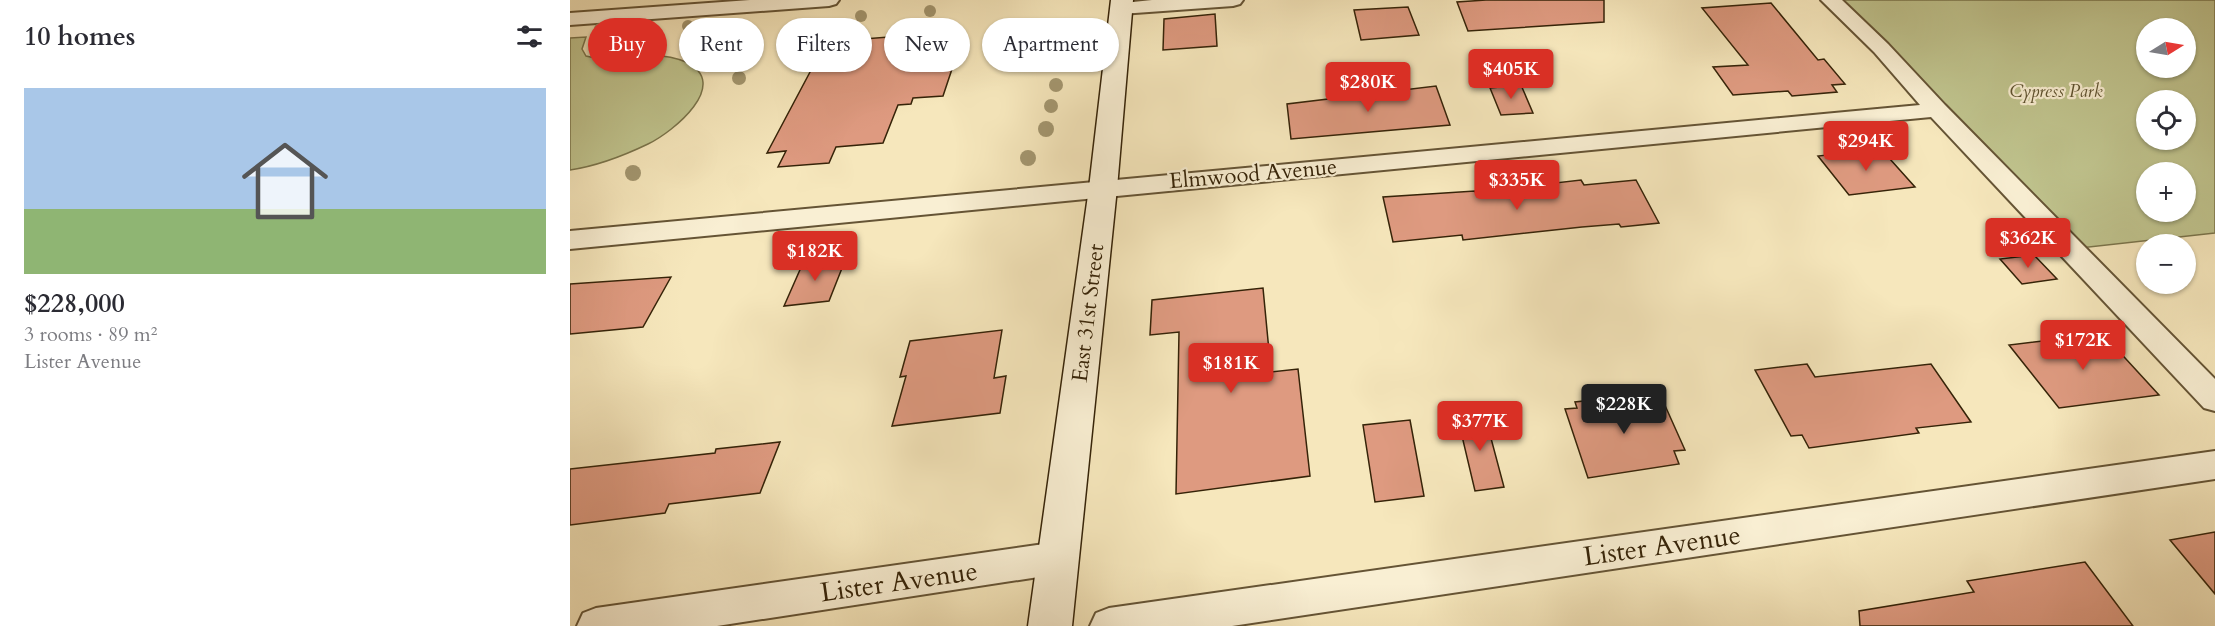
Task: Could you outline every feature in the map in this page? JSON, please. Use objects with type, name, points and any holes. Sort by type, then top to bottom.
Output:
[{"type":"main road","name":"East 31st Street","points":[[1050,626],[1103,188],[1121,4]]},
{"type":"street","points":[[570,19],[829,0]]},
{"type":"street","points":[[1121,4],[1233,0]]},
{"type":"street","points":[[1831,0],[1881,48],[1937,110],[2215,399]]},
{"type":"street","name":"Elmwood Avenue","points":[[570,240],[1937,110]]},
{"type":"street","name":"Lister Avenue","points":[[1109,626],[2215,465]]},
{"type":"street","name":"Lister Avenue","points":[[596,626],[1058,558]]},
{"type":"green space","name":"Cypress Park","points":[[1839,0],[2215,0],[2215,233],[2196,235],[2136,234],[2136,242],[2080,248]]},
{"type":"green space","points":[[586,37],[582,49],[588,56],[588,72],[667,72],[667,57],[675,58],[679,59],[679,72],[699,72],[703,82],[701,94],[694,107],[683,119],[659,138],[610,160],[570,170],[570,38]]},
{"type":"building","points":[[1604,0],[1604,22],[1468,31],[1457,2]]},
{"type":"building","points":[[1771,3],[1818,60],[1824,59],[1845,84],[1832,85],[1837,92],[1792,96],[1788,91],[1733,95],[1713,67],[1748,65],[1702,8]]},
{"type":"building","points":[[1408,7],[1419,35],[1361,40],[1354,10]]},
{"type":"building","points":[[1215,14],[1217,46],[1163,50],[1164,19]]},
{"type":"building","points":[[884,37],[884,72],[951,72],[943,96],[913,98],[911,104],[898,105],[883,143],[836,147],[829,163],[778,167],[786,151],[767,153],[810,72],[872,72],[872,38]]},
{"type":"building","points":[[1521,85],[1533,113],[1501,115],[1490,88]]},
{"type":"building","points":[[1436,86],[1450,125],[1291,139],[1287,104]]},
{"type":"building","points":[[1881,149],[1915,187],[1849,195],[1818,156]]},
{"type":"building","points":[[1581,180],[1584,185],[1636,180],[1659,223],[1621,227],[1619,224],[1582,227],[1463,240],[1462,235],[1393,242],[1383,197],[1475,191],[1476,194],[1548,188],[1546,184]]},
{"type":"building","points":[[2034,255],[2057,279],[2022,284],[2000,259]]},
{"type":"building","points":[[846,258],[829,301],[784,306],[803,263]]},
{"type":"building","points":[[671,277],[643,327],[570,334],[570,284]]},
{"type":"building","points":[[1263,288],[1271,372],[1298,369],[1310,476],[1176,494],[1179,332],[1150,335],[1152,300]]},
{"type":"building","points":[[1002,330],[994,378],[1006,376],[1000,413],[892,426],[906,376],[900,377],[910,341]]},
{"type":"building","points":[[2103,334],[2159,395],[2059,408],[2009,345]]},
{"type":"building","points":[[1807,364],[1815,377],[1931,364],[1971,422],[1916,428],[1919,433],[1809,448],[1802,435],[1791,436],[1755,370]]},
{"type":"building","points":[[1650,394],[1654,402],[1663,401],[1685,450],[1674,451],[1679,464],[1588,478],[1565,409],[1577,408],[1575,402]]},
{"type":"building","points":[[1484,412],[1504,487],[1475,491],[1457,415]]},
{"type":"building","points":[[1410,420],[1424,496],[1375,502],[1363,425]]},
{"type":"building","points":[[780,442],[760,493],[669,504],[665,513],[570,525],[570,469],[715,453],[716,449]]},
{"type":"building","points":[[2215,532],[2215,594],[2170,540]]},
{"type":"building","points":[[2085,562],[2133,626],[1860,626],[1859,611],[1974,592],[1967,581]]}]
